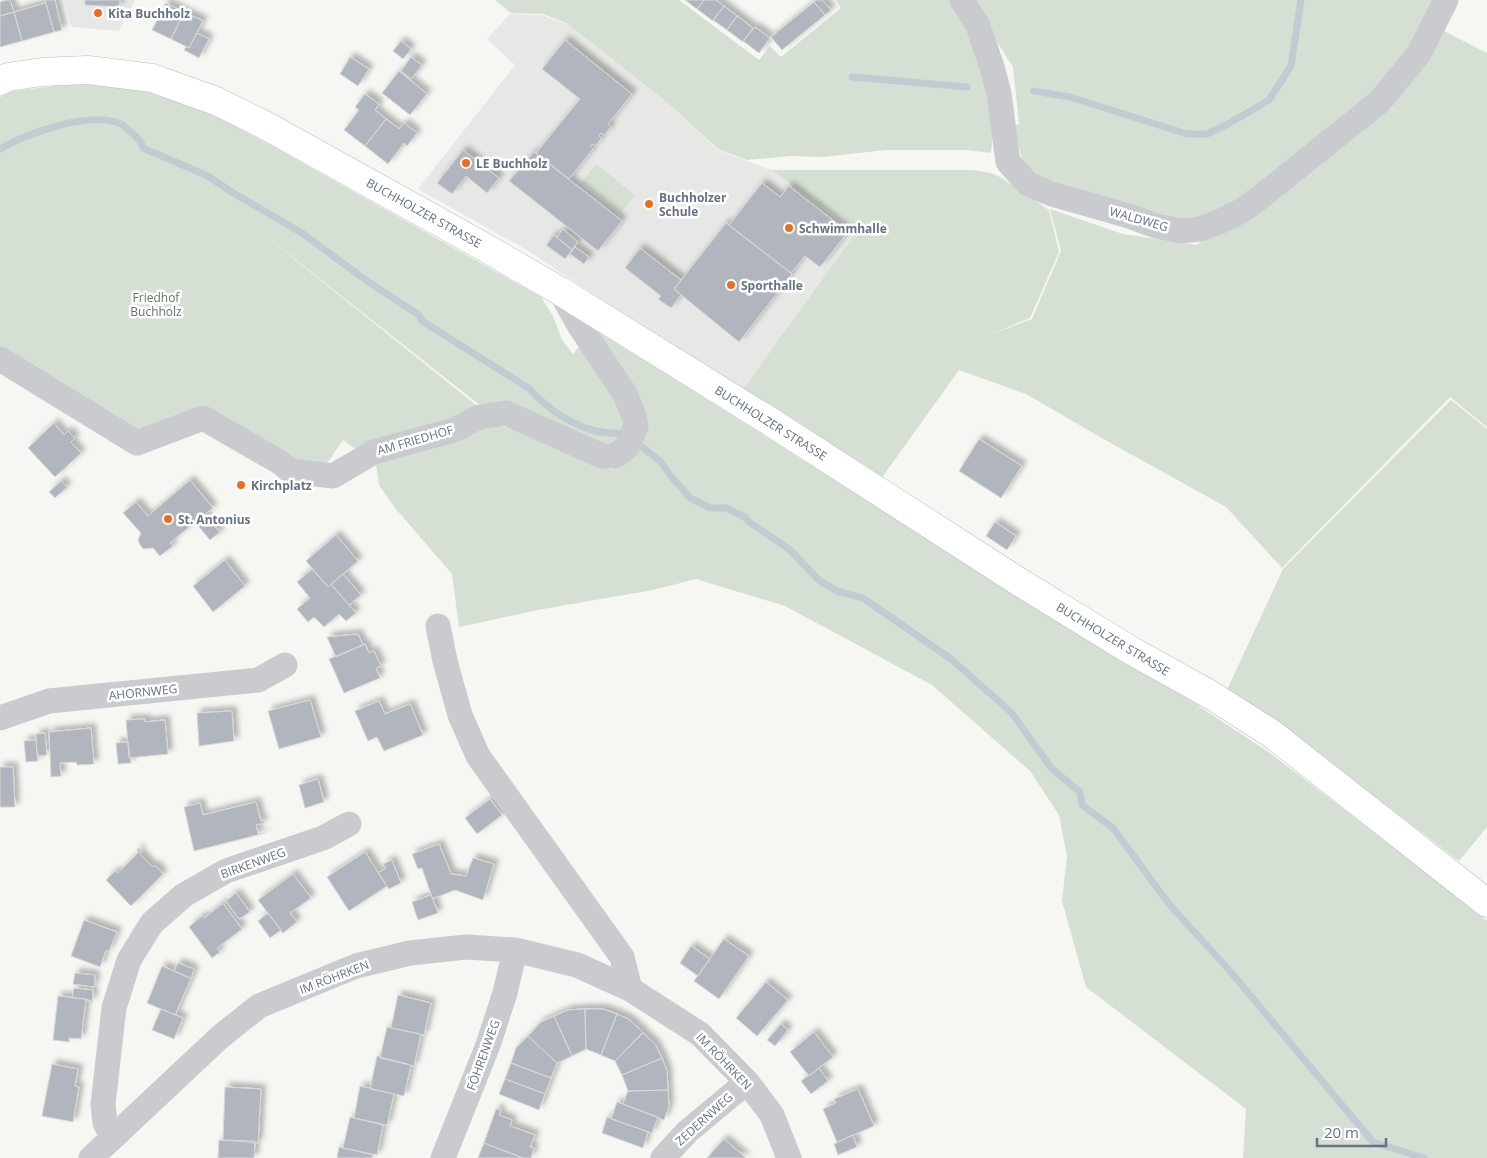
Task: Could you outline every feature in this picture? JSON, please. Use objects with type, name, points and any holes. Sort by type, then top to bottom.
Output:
[{"type":"street","name":"WALDWEG","points":[[962,0],[978,26],[992,67],[999,93],[1008,162],[1028,184],[1052,194],[1130,216],[1156,226],[1181,231],[1200,229],[1241,211],[1379,102],[1418,55],[1446,0]]},
{"type":"street","name":"BUCHHOLZER STRASSE","points":[[0,81],[48,71],[88,70],[152,78],[216,101],[306,148],[560,291],[763,417],[1021,583],[1132,651],[1211,695],[1272,734],[1487,903]]},
{"type":"street","name":"AM FRIEDHOF","points":[[0,359],[137,443],[203,418],[281,463],[290,471],[333,476],[374,452],[454,430],[479,417],[506,413],[602,456],[615,456],[628,446],[636,426],[634,416],[625,394],[560,291]]},
{"type":"street","points":[[438,626],[444,661],[460,715],[478,756],[622,957],[630,989]]},
{"type":"street","name":"AHORNWEG","points":[[0,718],[49,700],[258,680],[285,665]]},
{"type":"street","name":"BIRKENWEG","points":[[112,1137],[104,1123],[103,1104],[114,1008],[129,960],[152,924],[184,896],[226,871],[323,838],[349,824]]},
{"type":"street","name":"IM RÖHRKEN","points":[[91,1158],[220,1037],[259,1006],[356,966],[410,953],[466,947],[515,950],[577,965],[630,989],[700,1034],[747,1082],[772,1115],[789,1158]]},
{"type":"street","name":"FÖHRENWEG","points":[[443,1158],[488,1045],[505,993],[515,950]]},
{"type":"street","name":"ZEDERNWEG","points":[[663,1158],[687,1132],[747,1082]]},
{"type":"shaded area","name":"Kita Buchholz","points":[[64,0],[135,0],[119,31],[72,27]]},
{"type":"shaded area","name":"Buchholzer Schule","points":[[510,14],[542,15],[567,24],[669,104],[718,150],[771,170],[858,230],[741,392],[525,249],[418,189],[515,65],[487,39]]},
{"type":"green space","points":[[495,0],[679,0],[759,60],[770,46],[781,57],[841,8],[836,0],[954,0],[975,34],[994,125],[991,153],[967,150],[886,150],[822,157],[791,156],[747,160],[718,149],[669,104],[566,23],[543,14],[511,13]]},
{"type":"green space","points":[[970,0],[1434,0],[1404,60],[1372,99],[1243,200],[1212,214],[1179,222],[1035,175],[1022,158],[1013,126],[1019,124],[1013,67]]},
{"type":"green space","points":[[1440,29],[1487,53],[1487,427],[1450,397],[1282,568],[1226,507],[1026,394],[959,370],[881,479],[741,392],[857,231],[771,170],[972,170],[991,173],[1000,177],[1049,210],[1059,252],[1030,318],[989,335],[1032,319],[1061,251],[1050,209],[1123,234],[1197,245],[1378,106],[1399,111],[1379,105]]},
{"type":"green space","name":"Friedhof Buchholz","points":[[96,81],[152,91],[210,113],[541,297],[553,316],[562,340],[573,354],[594,327],[869,502],[1200,706],[1193,715],[1200,707],[1267,751],[1487,921],[1487,1158],[1243,1158],[1246,1109],[1086,987],[1062,901],[1067,856],[1059,815],[1030,771],[932,685],[785,606],[696,579],[653,590],[543,609],[459,627],[452,574],[395,508],[379,485],[375,457],[358,451],[343,440],[328,462],[300,470],[204,416],[145,437],[0,354],[0,97],[13,91]],"holes":[[[248,222],[487,411],[598,450],[613,470],[588,462],[521,430],[493,424],[486,413]]]},
{"type":"green space","points":[[596,164],[635,195],[621,213],[582,182]]},
{"type":"green space","points":[[1451,400],[1487,429],[1487,827],[1459,861],[1285,728],[1226,692],[1283,569]]},
{"type":"building","points":[[10,0],[14,12],[0,16],[0,2]]},
{"type":"building","points":[[45,0],[55,0],[62,30],[54,32]]},
{"type":"building","points":[[85,0],[120,0],[119,7],[85,5]]},
{"type":"building","points":[[685,0],[704,0],[697,9]]},
{"type":"building","points":[[704,0],[716,0],[724,6],[713,21],[697,9]]},
{"type":"building","points":[[822,0],[831,10],[825,15],[814,2]]},
{"type":"building","points":[[814,2],[825,15],[782,50],[771,37]]},
{"type":"building","points":[[46,3],[54,32],[22,41],[14,12]]},
{"type":"building","points":[[166,3],[184,12],[171,39],[152,30]]},
{"type":"building","points":[[724,6],[737,16],[727,30],[713,20]]},
{"type":"building","points":[[14,12],[22,41],[0,47],[0,16]]},
{"type":"building","points":[[184,12],[203,21],[189,48],[171,39]]},
{"type":"building","points":[[737,16],[753,28],[743,42],[727,30]]},
{"type":"building","points":[[755,27],[770,38],[759,53],[743,41]]},
{"type":"building","points":[[197,33],[209,39],[199,58],[184,50],[186,47],[189,48]]},
{"type":"building","points":[[565,40],[632,94],[608,124],[611,127],[604,135],[601,133],[599,136],[602,138],[595,146],[592,144],[590,146],[593,149],[569,179],[536,153],[580,99],[542,69]]},
{"type":"building","points":[[401,41],[411,49],[403,59],[393,51]]},
{"type":"building","points":[[350,57],[369,69],[358,86],[340,74]]},
{"type":"building","points":[[411,57],[422,65],[411,79],[401,71]]},
{"type":"building","points":[[399,71],[427,94],[410,115],[382,93]]},
{"type":"building","points":[[365,94],[379,104],[375,110],[386,119],[365,146],[344,130],[359,110],[355,107]]},
{"type":"building","points":[[386,119],[399,129],[404,123],[417,133],[407,146],[404,143],[388,164],[365,146]]},
{"type":"building","name":"LE Buchholz","points":[[463,150],[499,178],[487,193],[466,176],[452,194],[437,183]]},
{"type":"building","points":[[534,152],[622,221],[598,251],[509,181]]},
{"type":"building","name":"Schwimmhalle","points":[[762,183],[780,197],[789,186],[848,232],[820,267],[805,256],[791,273],[729,225]]},
{"type":"building","name":"Sporthalle","points":[[726,223],[792,274],[739,342],[674,289]]},
{"type":"building","points":[[563,229],[578,242],[572,250],[557,237]]},
{"type":"building","points":[[554,235],[572,250],[565,259],[546,245]]},
{"type":"building","points":[[575,247],[589,257],[584,264],[570,254]]},
{"type":"building","points":[[640,248],[681,280],[674,289],[681,295],[671,308],[658,299],[661,296],[625,268]]},
{"type":"building","points":[[54,423],[64,435],[68,431],[75,438],[71,442],[81,453],[55,477],[28,448]]},
{"type":"building","points":[[979,439],[1022,466],[1001,498],[959,471]]},
{"type":"building","name":"St. Antonius","points":[[190,480],[213,508],[204,515],[220,532],[210,540],[195,522],[170,543],[173,546],[160,556],[153,548],[143,549],[138,540],[141,533],[123,513],[136,502],[148,516]]},
{"type":"building","points":[[61,481],[67,487],[55,498],[49,492]]},
{"type":"building","points":[[995,522],[1016,536],[1007,550],[986,536]]},
{"type":"building","points":[[336,535],[358,561],[328,587],[306,561]]},
{"type":"building","points":[[225,560],[245,586],[213,612],[193,586]]},
{"type":"building","points":[[312,569],[328,587],[331,584],[356,613],[346,621],[339,614],[324,627],[314,617],[308,622],[297,609],[310,598],[297,582]]},
{"type":"building","points":[[343,574],[361,595],[349,605],[331,584]]},
{"type":"building","points":[[358,634],[363,645],[336,657],[327,637]]},
{"type":"building","points":[[365,644],[369,653],[374,651],[381,666],[376,668],[380,678],[344,693],[329,659]]},
{"type":"building","points":[[310,700],[321,737],[279,749],[268,711]]},
{"type":"building","points":[[379,701],[385,714],[410,704],[423,735],[384,751],[377,737],[368,741],[355,711]]},
{"type":"building","points":[[232,711],[234,741],[199,746],[197,713]]},
{"type":"building","points":[[145,719],[145,722],[165,720],[168,754],[129,758],[126,720]]},
{"type":"building","points":[[91,728],[94,764],[60,763],[61,776],[51,777],[49,732]]},
{"type":"building","points":[[45,733],[47,755],[37,756],[36,734]]},
{"type":"building","points":[[36,740],[38,761],[26,762],[24,741]]},
{"type":"building","points":[[128,742],[131,763],[118,764],[116,743]]},
{"type":"building","points":[[0,767],[13,767],[15,807],[0,807]]},
{"type":"building","points":[[318,779],[324,802],[305,808],[299,785]]},
{"type":"building","points":[[490,799],[502,815],[477,834],[465,818]]},
{"type":"building","points":[[256,802],[261,821],[264,821],[264,823],[256,825],[258,834],[265,833],[194,851],[184,807],[200,803],[203,815]]},
{"type":"building","points":[[439,844],[451,874],[466,876],[473,858],[494,864],[483,900],[455,890],[433,900],[422,868],[418,869],[412,854]]},
{"type":"building","points":[[138,848],[141,851],[140,854],[153,867],[155,865],[163,874],[131,906],[106,880],[115,871],[118,873],[139,852]]},
{"type":"building","points":[[365,852],[387,886],[349,911],[327,877]]},
{"type":"building","points":[[392,860],[401,883],[389,889],[378,873],[386,868],[383,864]]},
{"type":"building","points":[[293,874],[311,898],[290,913],[297,922],[283,933],[258,900]]},
{"type":"building","points":[[236,893],[250,912],[239,919],[226,901]]},
{"type":"building","points":[[431,895],[438,913],[418,920],[412,902]]},
{"type":"building","points":[[222,902],[242,929],[217,948],[220,952],[212,958],[189,927],[202,916],[204,918]]},
{"type":"building","points":[[268,913],[281,930],[270,938],[258,921]]},
{"type":"building","points":[[84,920],[117,932],[109,951],[106,950],[100,967],[71,956]]},
{"type":"building","points":[[724,939],[749,956],[719,999],[694,981]]},
{"type":"building","points":[[691,946],[710,959],[698,976],[680,963]]},
{"type":"building","points":[[178,963],[194,969],[191,979],[174,971]]},
{"type":"building","points":[[162,966],[191,978],[175,1015],[147,1003]]},
{"type":"building","points":[[75,973],[95,975],[94,987],[73,984]]},
{"type":"building","points":[[766,982],[788,1000],[757,1036],[736,1018]]},
{"type":"building","points":[[74,988],[93,990],[92,1003],[86,999],[72,998]]},
{"type":"building","points":[[398,995],[431,1003],[424,1035],[391,1028]]},
{"type":"building","points":[[58,996],[86,999],[81,1039],[69,1038],[69,1042],[53,1040]]},
{"type":"building","points":[[161,1009],[183,1018],[174,1039],[152,1030]]},
{"type":"building","points":[[585,1009],[603,1009],[617,1014],[601,1055],[586,1049]]},
{"type":"building","points":[[585,1009],[586,1049],[572,1056],[554,1016],[568,1010]]},
{"type":"building","points":[[617,1014],[628,1019],[643,1032],[615,1061],[601,1055]]},
{"type":"building","points":[[554,1016],[572,1056],[557,1063],[528,1036],[541,1022]]},
{"type":"building","points":[[781,1024],[788,1030],[775,1046],[767,1040]]},
{"type":"building","points":[[387,1027],[421,1034],[414,1066],[380,1058]]},
{"type":"building","points":[[814,1032],[833,1057],[809,1076],[790,1052]]},
{"type":"building","points":[[643,1033],[655,1044],[662,1058],[622,1075],[615,1061]]},
{"type":"building","points":[[528,1036],[557,1063],[551,1078],[511,1063],[516,1048]]},
{"type":"building","points":[[377,1056],[411,1065],[404,1096],[370,1089]]},
{"type":"building","points":[[662,1058],[667,1071],[668,1090],[628,1091],[622,1075]]},
{"type":"building","points":[[511,1063],[551,1078],[545,1094],[505,1079]]},
{"type":"building","points":[[52,1064],[78,1069],[75,1086],[79,1087],[73,1122],[42,1116]]},
{"type":"building","points":[[819,1068],[828,1081],[811,1094],[801,1081]]},
{"type":"building","points":[[505,1079],[545,1094],[539,1110],[499,1094]]},
{"type":"building","points":[[360,1086],[394,1094],[387,1125],[354,1118]]},
{"type":"building","points":[[225,1087],[261,1089],[258,1143],[223,1140]]},
{"type":"building","points":[[858,1089],[874,1126],[837,1142],[823,1109],[836,1103],[834,1099]]},
{"type":"building","points":[[668,1090],[669,1106],[664,1120],[623,1104],[628,1091]]},
{"type":"building","points":[[617,1102],[658,1117],[652,1133],[611,1119]]},
{"type":"building","points":[[496,1109],[501,1110],[499,1115],[512,1120],[510,1126],[535,1135],[530,1147],[534,1148],[531,1158],[523,1158],[484,1143]]},
{"type":"building","points":[[350,1117],[383,1125],[377,1155],[343,1148]]},
{"type":"building","points":[[607,1117],[648,1132],[643,1148],[602,1133]]},
{"type":"building","points":[[853,1135],[857,1147],[838,1155],[834,1144]]},
{"type":"building","points":[[724,1139],[746,1158],[707,1158]]},
{"type":"building","points":[[219,1140],[255,1141],[254,1158],[218,1158]]},
{"type":"building","points":[[484,1143],[523,1158],[478,1158]]},
{"type":"building","points":[[339,1147],[373,1155],[372,1158],[337,1158]]},
{"type":"waterway","points":[[1034,91],[1070,97],[1187,134],[1207,134],[1269,100],[1291,66],[1301,0]]},
{"type":"waterway","points":[[852,77],[967,87]]},
{"type":"waterway","points":[[0,149],[43,130],[78,121],[110,121],[123,125],[138,138],[143,148],[208,176],[302,233],[367,281],[419,315],[422,321],[530,389],[544,403],[568,420],[599,432],[623,434]]},
{"type":"waterway","points":[[642,447],[660,461],[690,498],[710,508],[726,508],[745,517],[749,522],[789,549],[820,581],[837,591],[863,598],[951,659],[1011,712],[1052,769],[1080,792],[1082,805],[1113,828],[1169,904],[1230,971],[1373,1142],[1424,1158]]},
{"type":"place","name":"Kita Buchholz","points":[[98,13]]},
{"type":"place","name":"LE Buchholz","points":[[466,163]]},
{"type":"place","name":"Buchholzer Schule","points":[[649,204]]},
{"type":"place","name":"Schwimmhalle","points":[[789,228]]},
{"type":"place","name":"Sporthalle","points":[[731,285]]},
{"type":"place","name":"Kirchplatz","points":[[241,485]]},
{"type":"place","name":"St. Antonius","points":[[168,519]]}]
